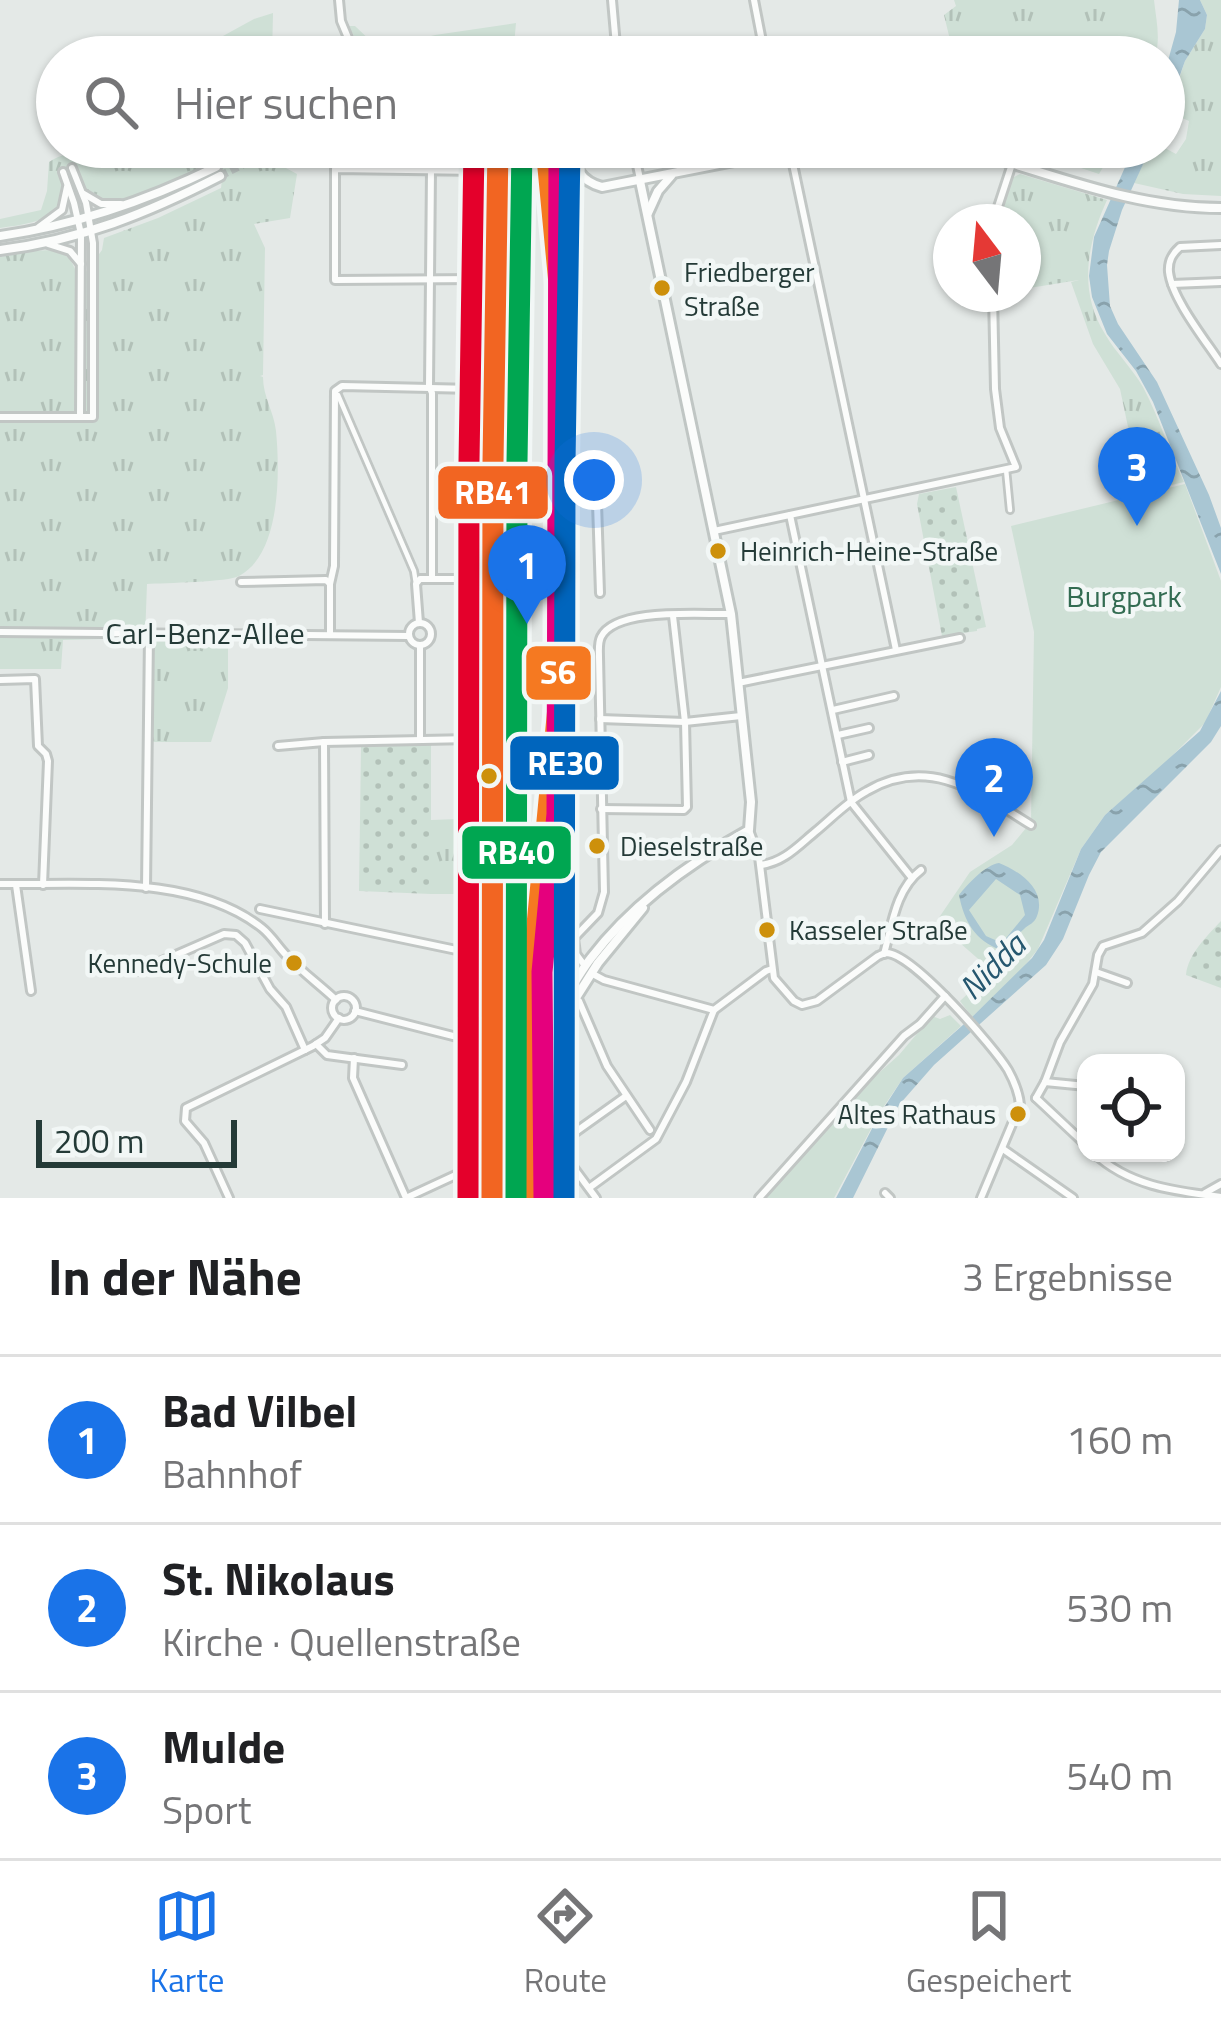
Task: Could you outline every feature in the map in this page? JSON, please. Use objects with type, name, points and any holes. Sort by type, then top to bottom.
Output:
[{"type":"main road","points":[[576,168],[593,185],[606,188],[706,168]]},
{"type":"main road","points":[[1024,168],[1144,202],[1221,208]]},
{"type":"main road","points":[[0,236],[84,220],[218,172],[142,214],[44,243],[0,250]]},
{"type":"main road","points":[[648,214],[671,176]]},
{"type":"main road","points":[[542,1198],[537,1091],[540,1040],[628,916],[670,881],[749,830],[751,802],[731,614],[640,182]]},
{"type":"main road","points":[[540,1040],[553,1031],[557,1036],[588,970]]},
{"type":"main road","points":[[540,1040],[546,1087],[542,1198]]},
{"type":"street","points":[[339,0],[348,36]]},
{"type":"street","points":[[612,0],[615,36]]},
{"type":"street","points":[[754,0],[761,36]]},
{"type":"street","points":[[0,417],[93,417],[86,232],[82,193],[72,168]]},
{"type":"street","points":[[416,584],[420,579],[468,579],[480,168]]},
{"type":"street","points":[[637,168],[640,182]]},
{"type":"street","points":[[790,168],[896,650]]},
{"type":"street","points":[[999,204],[1011,168]]},
{"type":"street","points":[[478,279],[335,280],[335,169],[480,171]]},
{"type":"street","points":[[431,170],[431,579]]},
{"type":"street","points":[[62,172],[84,220]]},
{"type":"street","points":[[33,231],[62,210],[67,184]]},
{"type":"street","points":[[82,193],[101,204],[137,202]]},
{"type":"street","points":[[80,417],[86,232]]},
{"type":"street","points":[[44,243],[70,251],[82,267]]},
{"type":"street","points":[[1221,245],[1183,246],[1169,264],[1172,284],[1221,364]]},
{"type":"street","points":[[1172,284],[1221,282]]},
{"type":"street","points":[[714,531],[1016,467],[1001,433],[997,409],[994,312]]},
{"type":"street","points":[[335,391],[342,386],[474,388]]},
{"type":"street","points":[[330,634],[335,391]]},
{"type":"street","points":[[335,391],[408,556],[419,623]]},
{"type":"street","points":[[1006,469],[1010,509]]},
{"type":"street","points":[[596,473],[600,593]]},
{"type":"street","points":[[790,515],[851,802],[911,878]]},
{"type":"street","points":[[242,581],[328,582]]},
{"type":"street","points":[[714,1010],[604,980],[588,970],[573,943],[602,902],[598,655],[602,637],[634,616],[731,614]]},
{"type":"street","points":[[602,809],[686,809],[685,722],[673,616]]},
{"type":"street","points":[[419,623],[430,634],[420,644],[409,636],[411,627],[419,623]]},
{"type":"street","name":"Carl-Benz-Allee","points":[[0,632],[409,636]]},
{"type":"street","points":[[146,888],[149,635]]},
{"type":"street","points":[[738,683],[961,638]]},
{"type":"street","points":[[420,644],[420,739]]},
{"type":"street","points":[[0,680],[35,679],[38,746],[48,761],[43,885]]},
{"type":"street","points":[[833,710],[894,696]]},
{"type":"street","points":[[600,719],[685,722],[742,716]]},
{"type":"street","points":[[838,735],[869,728]]},
{"type":"street","points":[[278,746],[470,739],[488,749],[490,956],[482,1018],[489,1043]]},
{"type":"street","points":[[324,742],[325,924]]},
{"type":"street","points":[[842,762],[869,755]]},
{"type":"street","points":[[760,865],[782,860],[851,802],[890,779],[922,776],[959,783],[1031,824]]},
{"type":"street","points":[[749,830],[760,865],[772,969],[794,1001],[806,1005],[884,954],[894,914],[911,878],[921,869]]},
{"type":"street","points":[[1036,1098],[1055,1051],[1093,984],[1102,946],[1140,934],[1163,916],[1221,850]]},
{"type":"street","points":[[0,884],[188,892],[233,908],[264,929],[286,956],[336,1000]]},
{"type":"street","points":[[16,885],[31,991]]},
{"type":"street","points":[[260,909],[490,956]]},
{"type":"street","points":[[139,971],[224,934],[238,935],[270,989],[286,1006],[305,1050]]},
{"type":"street","points":[[884,954],[907,963],[944,997],[1000,1058],[1014,1082],[1019,1110],[981,1198]]},
{"type":"street","points":[[589,1188],[657,1137],[714,1010],[772,969]]},
{"type":"street","points":[[1096,972],[1127,983]]},
{"type":"street","points":[[345,996],[352,999],[355,1011],[349,1018],[339,1018],[332,1010],[336,1000],[345,996]]},
{"type":"street","points":[[759,1198],[944,997]]},
{"type":"street","points":[[574,998],[603,1059],[650,1130]]},
{"type":"street","points":[[355,1011],[465,1038]]},
{"type":"street","points":[[229,1198],[204,1143],[184,1116],[190,1105],[316,1044],[339,1018]]},
{"type":"street","points":[[465,1038],[469,1031],[511,1038],[489,1043],[479,1053]]},
{"type":"street","points":[[465,1038],[470,1051],[479,1053]]},
{"type":"street","points":[[316,1044],[327,1055],[402,1065]]},
{"type":"street","points":[[479,1053],[501,1108],[503,1198]]},
{"type":"street","points":[[354,1058],[353,1078],[405,1198],[501,1154]]},
{"type":"street","points":[[1046,1082],[1077,1085]]},
{"type":"street","points":[[545,1154],[626,1096]]},
{"type":"street","points":[[1020,1098],[1036,1098],[1077,1137]]},
{"type":"street","points":[[545,1129],[596,1198]]},
{"type":"street","points":[[1002,1150],[1073,1198]]},
{"type":"street","points":[[1105,1162],[1120,1174],[1148,1184],[1221,1197]]},
{"type":"street","points":[[1142,1198],[1148,1184]]},
{"type":"street","points":[[1202,1195],[1221,1184]]},
{"type":"green space","points":[[954,0],[1154,0],[1158,36],[949,36],[944,15],[956,6]]},
{"type":"green space","points":[[1200,0],[1221,0],[1221,196],[1183,194],[1134,183],[1141,168],[1185,168],[1189,121],[1185,119],[1185,61],[1205,29],[1207,15]]},
{"type":"green space","points":[[273,13],[272,36],[223,36]]},
{"type":"green space","points":[[516,23],[515,36],[431,36]]},
{"type":"green space","points":[[348,26],[366,36],[354,36]]},
{"type":"green space","points":[[49,168],[70,168],[59,172],[64,198],[52,213],[0,228],[0,219],[41,210]]},
{"type":"green space","points":[[73,168],[203,170],[161,189],[111,201],[97,199],[80,184]]},
{"type":"green space","points":[[218,168],[286,168],[297,174],[290,218],[254,224],[265,248],[260,376],[277,448],[275,511],[263,550],[253,565],[233,578],[147,584],[145,638],[63,640],[61,669],[0,669],[0,257],[60,253],[75,268],[78,283],[102,250],[104,238],[221,188]]},
{"type":"green space","points":[[1020,174],[1107,200],[1090,250],[1091,301],[1105,334],[1143,387],[1184,482],[1155,489],[1145,441],[1131,441],[1120,389],[1093,344],[1071,282],[1079,280],[1041,286],[1041,204],[1003,204],[1012,178]]},
{"type":"green space","name":"Burgpark","points":[[1185,484],[1221,581],[1221,687],[1205,723],[1105,815],[1081,849],[1038,949],[972,1017],[960,1001],[992,971],[936,922],[970,872],[1012,845],[1031,822],[1034,632],[1011,526]]},
{"type":"green space","points":[[956,487],[986,627],[942,636],[917,504],[919,494]]},
{"type":"green space","points":[[154,639],[228,645],[228,688],[211,742],[152,742]]},
{"type":"green space","points":[[431,744],[431,894],[359,891],[361,747]]},
{"type":"green space","points":[[485,818],[486,873],[457,873],[457,894],[431,894],[431,820]]},
{"type":"green space","points":[[554,909],[558,913],[551,919],[545,994],[540,1019],[533,1023],[540,919]]},
{"type":"green space","points":[[1221,921],[1221,988],[1186,975],[1194,953]]},
{"type":"green space","points":[[950,1015],[961,1026],[903,1078],[834,1198],[766,1198],[852,1097],[899,1055],[932,1016]]},
{"type":"water","points":[[1179,0],[1200,0],[1207,15],[1205,29],[1185,61],[1185,36],[1175,36]]},
{"type":"water","points":[[1125,168],[1141,168],[1109,251],[1110,306],[1157,382],[1209,495],[1221,528],[1221,574],[1153,402],[1107,334],[1092,297],[1089,276],[1094,237]]},
{"type":"water","points":[[1221,691],[1221,726],[1211,742],[1101,852],[1063,939],[1046,965],[934,1065],[899,1105],[853,1198],[836,1198],[903,1078],[1032,958],[1081,849],[1105,815],[1200,731]]},
{"type":"water","points":[[994,865],[1007,866],[1029,882],[1039,906],[1034,921],[1001,950],[972,929],[959,895]],"holes":[[[996,879],[1020,895],[1025,915],[1002,943],[986,936],[969,910]]]},
{"type":"tunnel","points":[[220,176],[236,168]]},
{"type":"tunnel","points":[[511,1034],[532,1034]]},
{"type":"tunnel","points":[[510,1043],[532,1043]]},
{"type":"railway","points":[[517,1198],[520,1130]]},
{"type":"transit line","points":[[468,1198],[474,168]]},
{"type":"transit line","name":"RB41","points":[[492,1198],[498,168]]},
{"type":"transit line","name":"RB40","points":[[516,1198],[522,168]]},
{"type":"transit line","name":"S6","points":[[529,1198],[528,1018],[558,707],[559,284],[548,168]]},
{"type":"transit line","points":[[544,1198],[542,972],[557,814],[559,168]]},
{"type":"transit line","name":"RE30","points":[[564,1198],[570,168]]},
{"type":"place","name":"Friedberger Straße","points":[[662,288]]},
{"type":"place","name":"Mulde","points":[[1137,526]]},
{"type":"place","name":"Heinrich-Heine-Straße","points":[[718,551]]},
{"type":"place","name":"Bad Vilbel","points":[[527,624]]},
{"type":"place","name":"St. Nikolaus","points":[[994,837]]},
{"type":"place","name":"Dieselstraße","points":[[597,846]]},
{"type":"place","name":"Kasseler Straße","points":[[767,930]]},
{"type":"place","name":"Kennedy-Schule","points":[[294,963]]},
{"type":"place","name":"Altes Rathaus","points":[[1018,1114]]},
{"type":"water label","name":"Nidda","points":[[992,966]]}]
